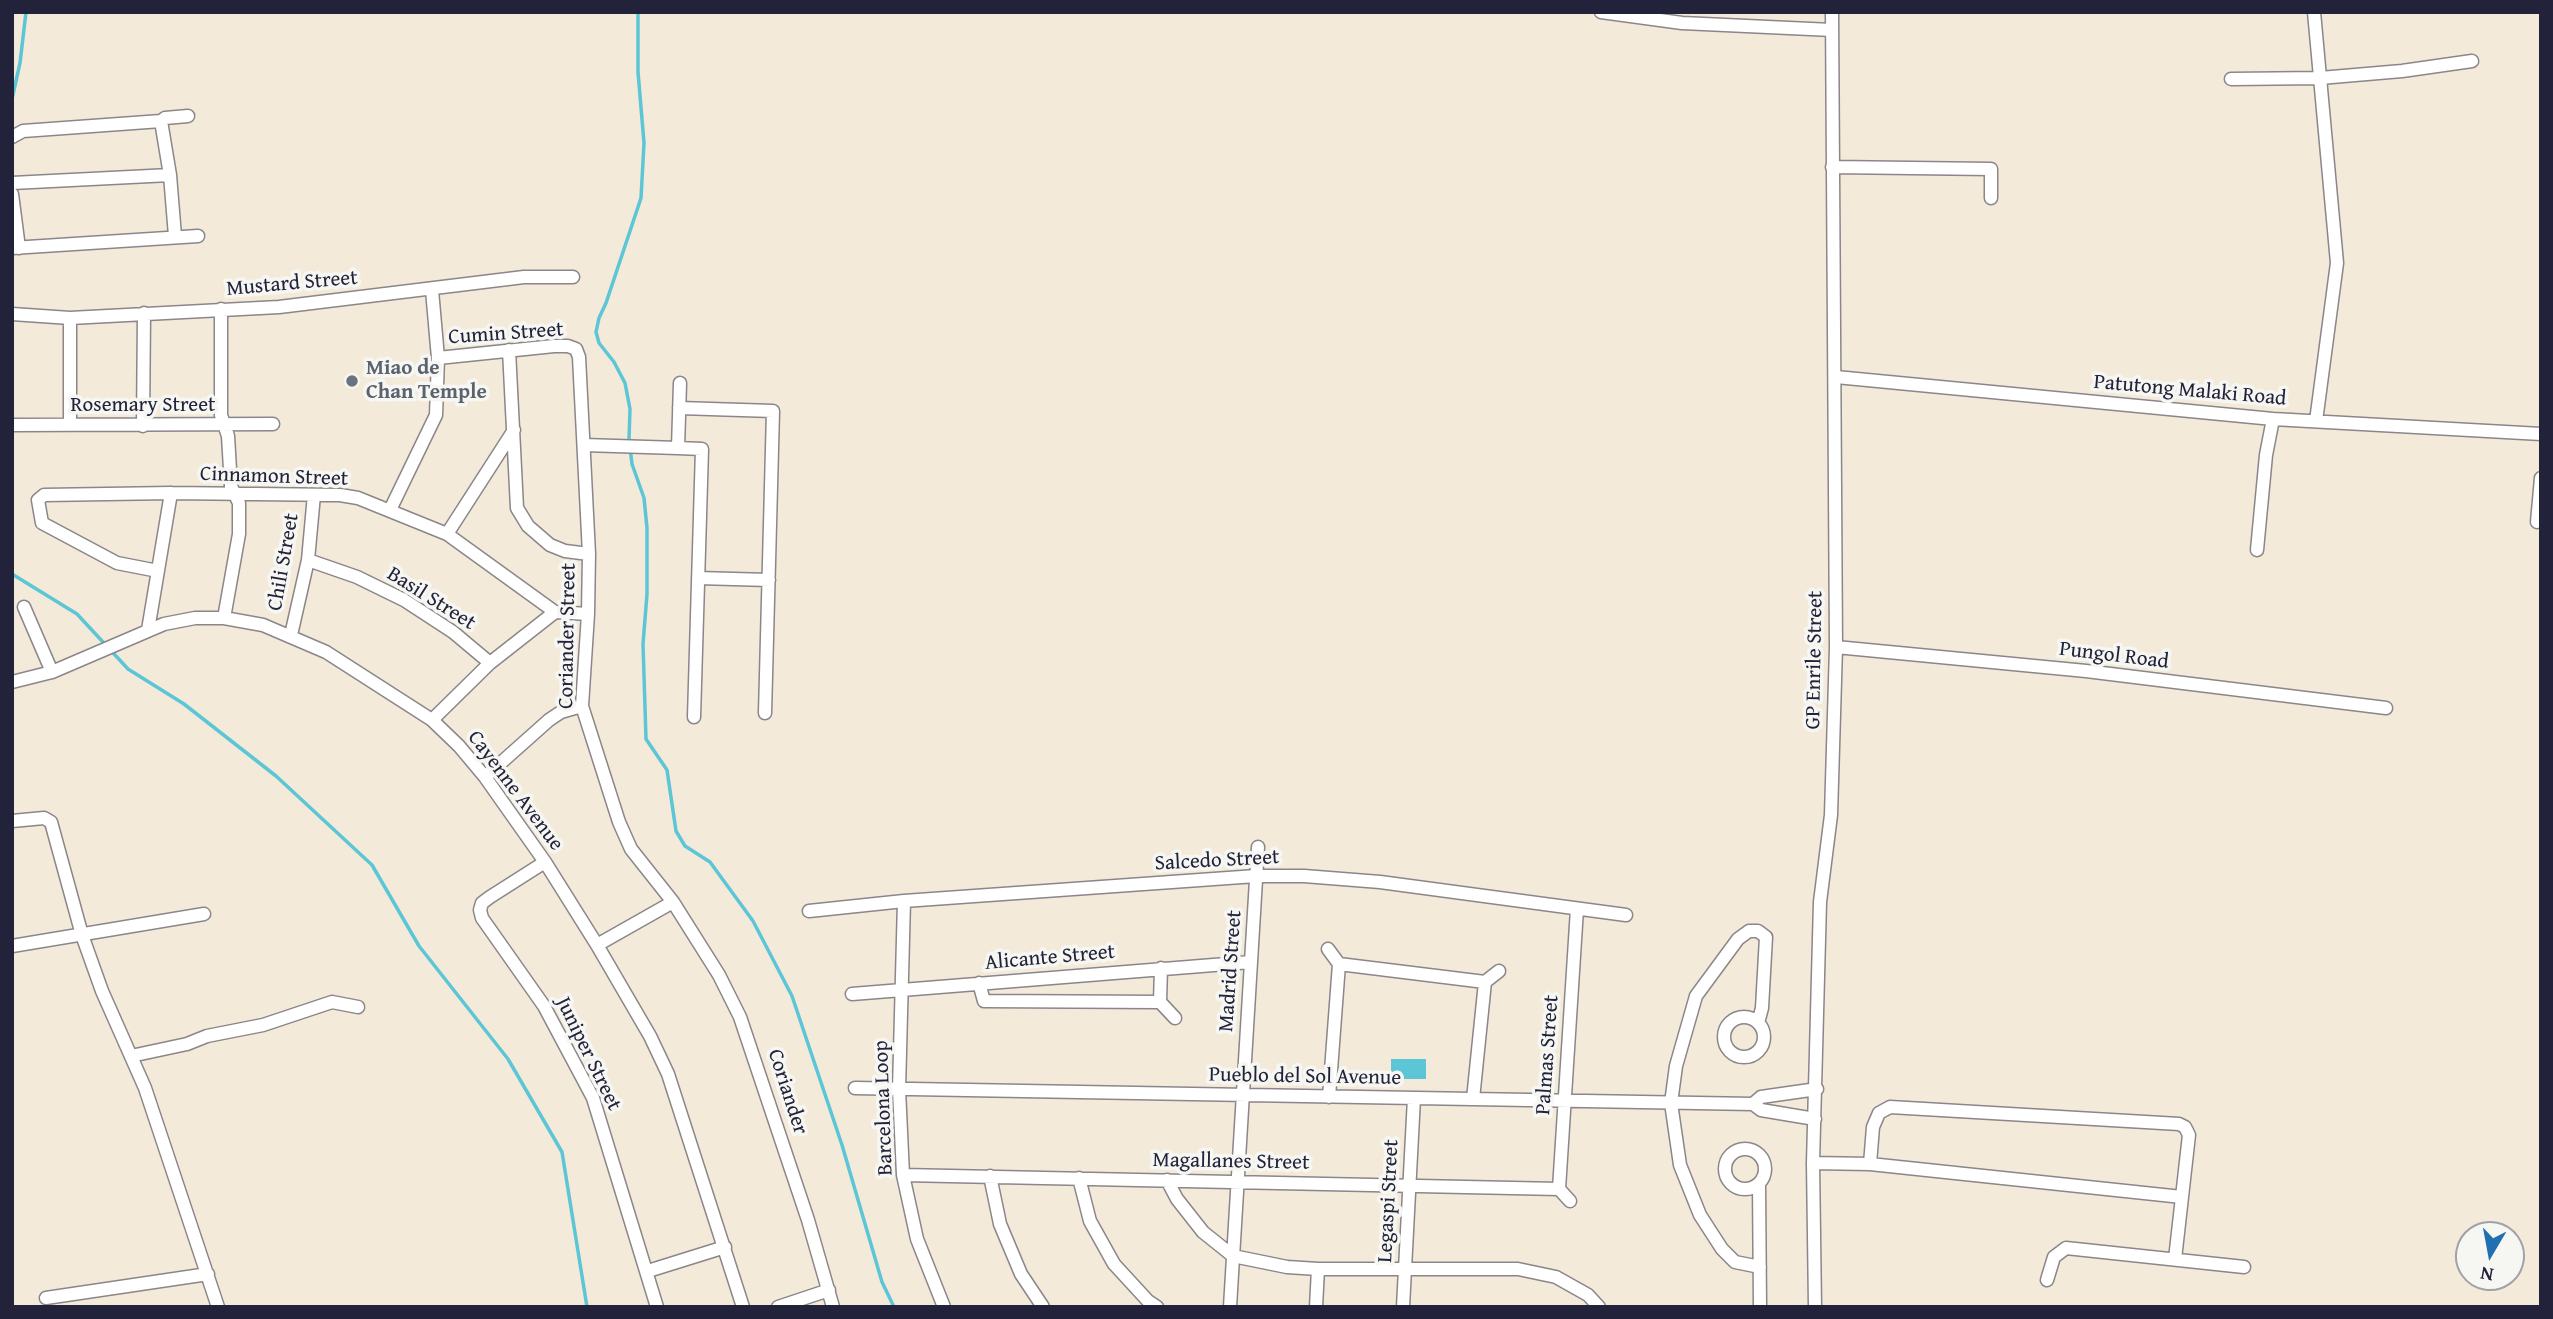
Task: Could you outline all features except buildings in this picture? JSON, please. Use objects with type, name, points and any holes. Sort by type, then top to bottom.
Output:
[{"type":"street","name":"GP Enrile Street","points":[[1815,1307],[1813,1163],[1821,902],[1831,815],[1836,646],[1832,12]]},
{"type":"street","points":[[2314,12],[2337,263],[2316,421]]},
{"type":"street","points":[[1608,13],[1832,30]]},
{"type":"street","points":[[2231,79],[2320,78],[2402,71],[2472,61]]},
{"type":"street","points":[[12,137],[23,131],[161,121],[165,118],[188,116]]},
{"type":"street","points":[[161,121],[170,175],[175,236]]},
{"type":"street","points":[[1832,167],[1991,169],[1991,198]]},
{"type":"street","points":[[12,183],[170,175]]},
{"type":"street","points":[[12,194],[15,248],[198,236]]},
{"type":"street","name":"Mustard Street","points":[[12,314],[69,317],[279,307],[524,278],[573,276]]},
{"type":"street","points":[[390,510],[436,415],[438,358],[432,290]]},
{"type":"street","points":[[222,309],[221,415],[226,425],[231,486],[239,503],[239,534],[224,618]]},
{"type":"street","points":[[143,426],[144,313]]},
{"type":"street","points":[[69,317],[70,425]]},
{"type":"street","name":"Cumin Street","points":[[438,358],[554,345],[568,345],[576,349]]},
{"type":"street","name":"Coriander Street","points":[[576,349],[579,357],[589,554],[589,614],[582,706],[619,822],[631,849],[673,902]]},
{"type":"street","points":[[509,350],[517,508],[527,526],[550,545],[565,551],[589,554]]},
{"type":"street","name":"Patutong Malaki Road","points":[[1836,377],[2273,419],[2541,434]]},
{"type":"street","points":[[678,448],[680,383]]},
{"type":"street","points":[[679,408],[773,411],[765,713]]},
{"type":"street","points":[[2257,550],[2266,455],[2273,419]]},
{"type":"street","name":"Rosemary Street","points":[[12,425],[273,424]]},
{"type":"street","points":[[447,534],[514,430]]},
{"type":"street","points":[[584,445],[702,449],[694,718]]},
{"type":"street","points":[[2537,522],[2541,478]]},
{"type":"street","points":[[148,630],[170,493]]},
{"type":"street","name":"Cinnamon Street","points":[[158,571],[117,563],[42,523],[38,500],[44,495],[170,493],[349,497],[390,510],[447,534],[555,612]]},
{"type":"street","name":"Chili Street","points":[[291,635],[308,560],[314,495]]},
{"type":"street","name":"Basil Street","points":[[308,560],[357,577],[404,600],[453,632],[490,663]]},
{"type":"street","points":[[698,578],[769,580]]},
{"type":"street","points":[[24,607],[52,672]]},
{"type":"street","points":[[432,720],[490,663],[555,612],[589,614]]},
{"type":"street","name":"Cayenne Avenue","points":[[12,682],[52,672],[164,624],[195,618],[224,618],[263,625],[326,652],[432,720],[485,777],[545,862],[650,1036],[667,1074],[743,1307]]},
{"type":"street","name":"Pungol Road","points":[[1836,646],[2086,671],[2386,708]]},
{"type":"street","points":[[485,777],[549,720],[561,712],[582,706]]},
{"type":"street","points":[[12,821],[44,818],[51,822],[82,935],[102,991],[145,1088],[218,1307]]},
{"type":"street","name":"Madrid Street","points":[[1230,1307],[1258,847]]},
{"type":"street","name":"Juniper Street","points":[[545,862],[482,904],[482,918],[544,1006],[593,1098],[657,1307]]},
{"type":"street","name":"Salcedo Street","points":[[809,911],[904,901],[1256,876],[1304,876],[1380,882],[1626,915]]},
{"type":"street","name":"Barcelona Loop","points":[[904,901],[899,1089],[903,1175],[917,1239],[944,1307]]},
{"type":"street","points":[[597,945],[673,902]]},
{"type":"street","name":"Coriander","points":[[673,902],[719,975],[740,1017],[768,1096],[833,1307]]},
{"type":"street","name":"Palmas Street","points":[[1559,1189],[1577,909]]},
{"type":"street","points":[[12,946],[204,914]]},
{"type":"street","points":[[1758,1023],[1762,1008],[1766,937],[1758,931],[1749,931],[1738,939],[1696,996],[1676,1066],[1671,1103],[1680,1165],[1700,1215],[1722,1249],[1735,1262],[1760,1266]]},
{"type":"street","points":[[1328,949],[1339,964],[1329,1097]]},
{"type":"street","name":"Alicante Street","points":[[852,994],[1251,962]]},
{"type":"street","points":[[1339,964],[1485,982],[1499,971]]},
{"type":"street","points":[[1161,968],[1160,1002],[1175,1018]]},
{"type":"street","points":[[1473,1099],[1485,982]]},
{"type":"street","points":[[979,983],[984,1001],[1160,1002]]},
{"type":"street","points":[[131,1056],[262,1025],[332,1002],[358,1007]]},
{"type":"street","name":"Pueblo del Sol Avenue","points":[[855,1088],[1754,1104],[1761,1110],[1815,1119]]},
{"type":"street","name":"Pueblo del Sol Avenue","points":[[1754,1104],[1761,1097],[1817,1089]]},
{"type":"street","name":"Legaspi Street","points":[[1403,1307],[1414,1098]]},
{"type":"street","points":[[1870,1164],[1873,1127],[1879,1113],[1890,1107],[2179,1124],[2185,1127],[2189,1135],[2175,1259]]},
{"type":"street","points":[[1813,1163],[1870,1164],[2182,1196]]},
{"type":"street","name":"Magallanes Street","points":[[903,1175],[1559,1189]]},
{"type":"street","points":[[990,1176],[1000,1224],[1021,1274],[1043,1307]]},
{"type":"street","points":[[1079,1178],[1090,1221],[1114,1264],[1148,1301],[1157,1307]]},
{"type":"street","points":[[1167,1180],[1177,1199],[1203,1233],[1233,1256],[1287,1267],[1318,1269],[1518,1269],[1556,1277],[1588,1295],[1600,1307]]},
{"type":"street","points":[[1759,1184],[1760,1307]]},
{"type":"street","points":[[1559,1189],[1570,1201]]},
{"type":"street","points":[[648,1271],[724,1247]]},
{"type":"street","points":[[2047,1280],[2054,1257],[2066,1248],[2244,1266]]},
{"type":"street","points":[[1316,1307],[1318,1269]]},
{"type":"street","points":[[46,1298],[208,1274]]},
{"type":"street","points":[[778,1307],[829,1290]]},
{"type":"water","points":[[1391,1059],[1426,1059],[1426,1079],[1391,1079]]},
{"type":"waterway","points":[[12,99],[20,63],[26,12]]},
{"type":"waterway","points":[[638,12],[638,72],[644,143],[641,198],[596,332],[599,343],[614,362],[625,383],[630,409],[632,464],[644,498],[647,528],[647,594],[643,644],[646,739],[667,770],[676,831],[685,846],[710,862],[753,921],[792,996],[842,1145],[882,1282],[894,1307]]},
{"type":"waterway","points":[[12,574],[77,614],[128,669],[184,704],[276,776],[372,865],[419,946],[508,1059],[562,1152],[587,1307]]},
{"type":"place","name":"Miao de Chan Temple","points":[[352,381]]}]
